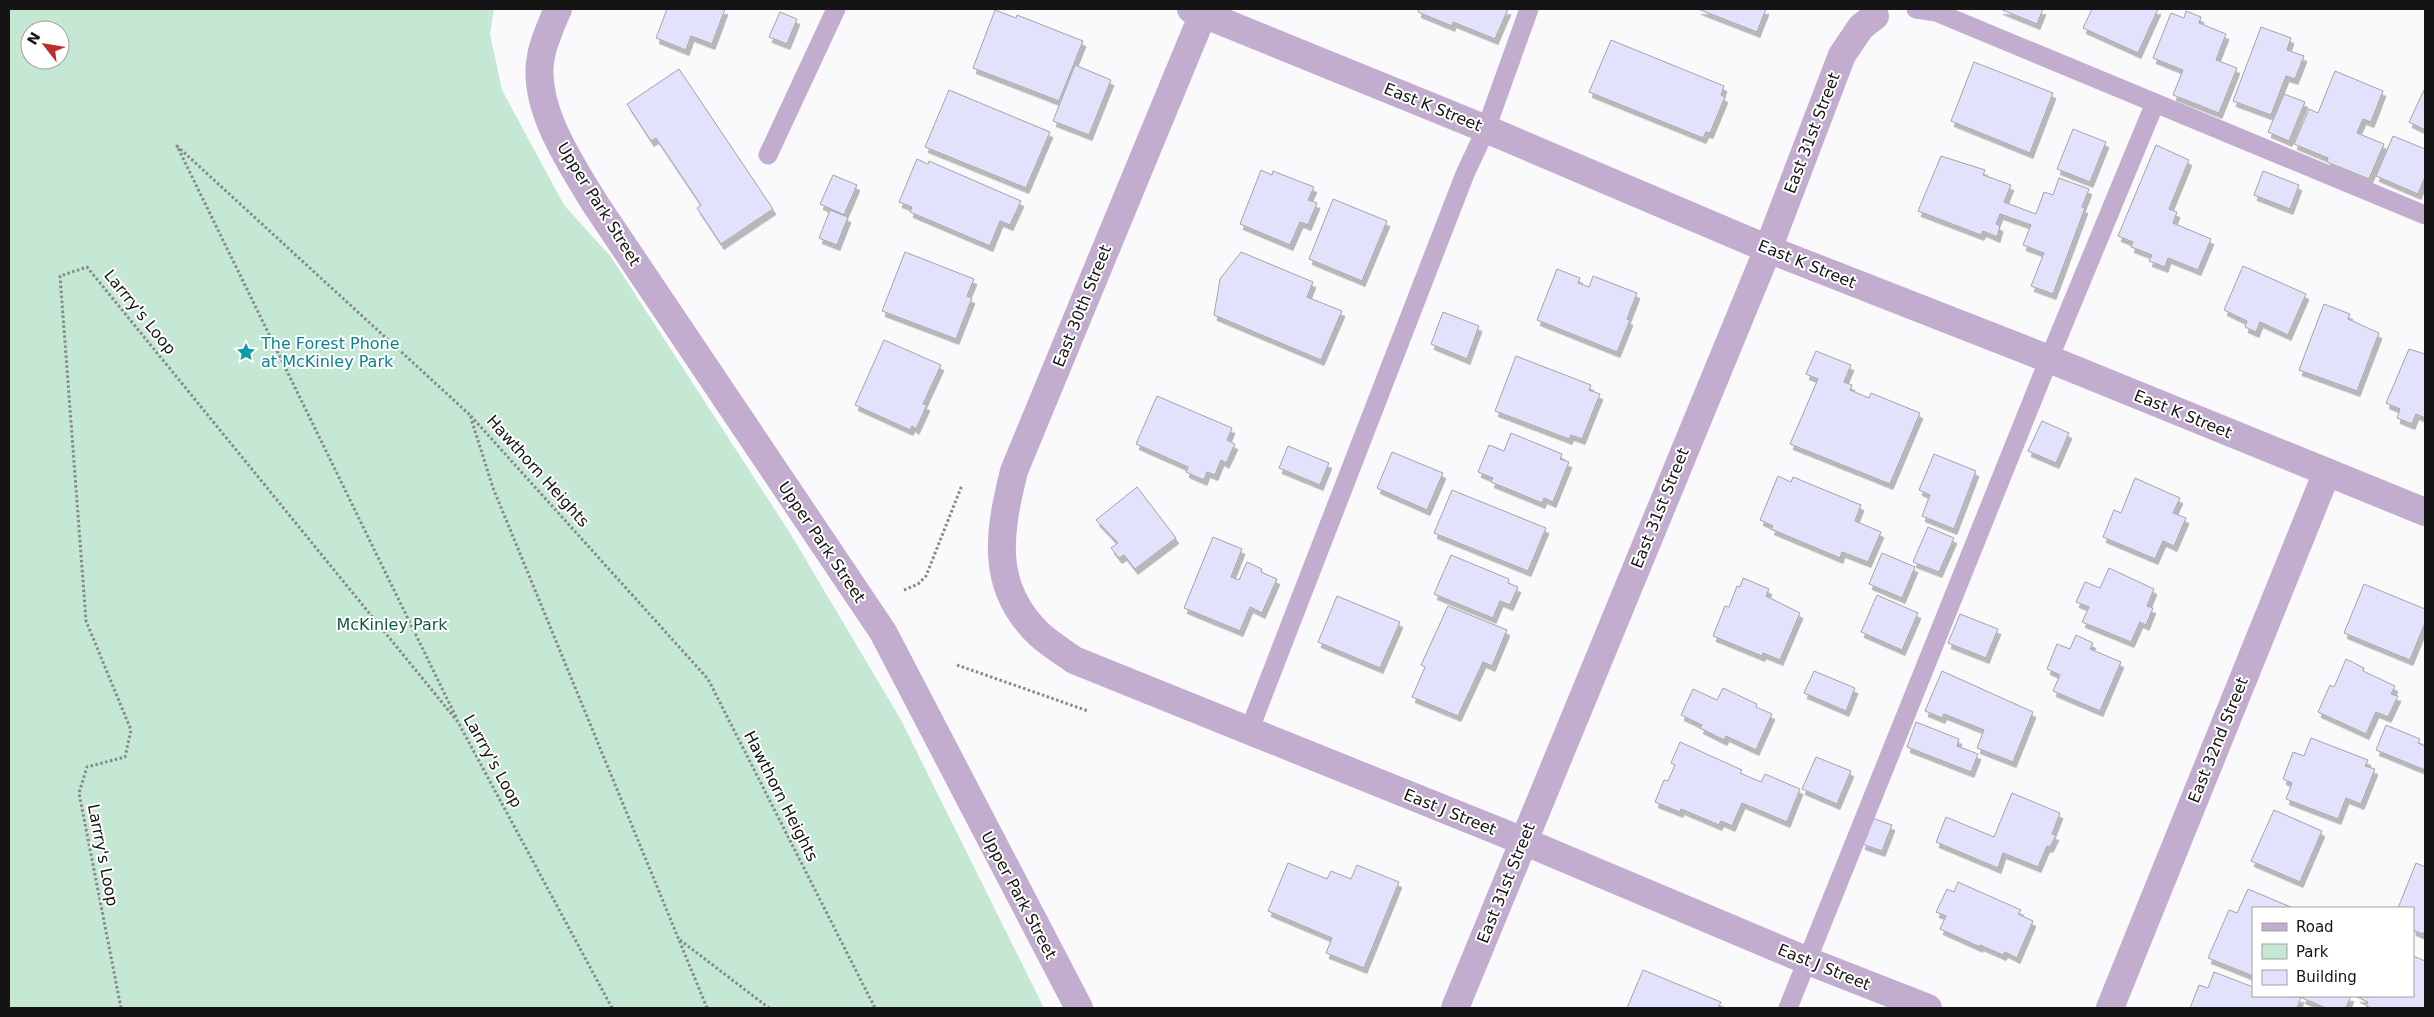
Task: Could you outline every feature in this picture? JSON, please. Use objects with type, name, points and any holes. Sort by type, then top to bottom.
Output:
[{"type":"street","name":"Upper Park Street","points":[[558,9],[541,56],[540,91],[564,151],[596,205],[883,632],[1079,1008]]},
{"type":"street","name":"East K Street","points":[[1197,11],[1486,129],[1768,249],[2049,359],[2425,512]]},
{"type":"street","name":"East 30th Street","points":[[1015,605],[1004,581],[1001,545],[1003,516],[1014,471],[1197,11]]},
{"type":"street","name":"East 31st Street","points":[[1455,1008],[1768,249],[1842,55],[1861,27],[1878,11]]},
{"type":"street","name":"East 32nd Street","points":[[2110,1008],[2326,472]]},
{"type":"street","name":"East J Street","points":[[1015,605],[1040,635],[1074,660],[1523,841],[1808,961],[1928,1008]]},
{"type":"lane","points":[[768,155],[836,9]]},
{"type":"lane","points":[[1249,731],[1466,174],[1486,129],[1528,9]]},
{"type":"lane","points":[[1916,9],[1936,12],[2425,215]]},
{"type":"lane","points":[[1788,1008],[2049,359],[2155,103]]},
{"type":"path","points":[[458,722],[177,146],[470,415]]},
{"type":"path","name":"Larrry's Loop","points":[[121,1008],[79,793],[87,767],[125,757],[131,730],[86,621],[60,276],[87,267],[458,722],[612,1008]]},
{"type":"path","name":"Hawthorn Heights","points":[[470,415],[493,488],[707,1008]]},
{"type":"path","name":"Hawthorn Heights","points":[[470,415],[708,679],[875,1008]]},
{"type":"path","points":[[904,590],[918,584],[926,576],[962,485]]},
{"type":"path","points":[[957,664],[1088,711]]},
{"type":"path","points":[[680,940],[770,1008]]},
{"type":"green space","name":"McKinley Park","points":[[9,9],[494,9],[490,34],[502,90],[564,205],[611,257],[790,533],[901,720],[1044,1008],[9,1008]]},
{"type":"building","points":[[667,9],[725,9],[712,44],[691,36],[686,50],[656,38]]},
{"type":"building","points":[[1419,9],[1508,9],[1495,39],[1453,22],[1452,26],[1418,12]]},
{"type":"building","points":[[1698,9],[1766,9],[1757,32]]},
{"type":"building","points":[[2000,9],[2043,9],[2037,24]]},
{"type":"building","points":[[2092,9],[2158,9],[2138,53],[2083,28]]},
{"type":"building","points":[[995,10],[1016,18],[1017,15],[1083,41],[1059,101],[973,68]]},
{"type":"building","points":[[2186,11],[2201,17],[2199,23],[2226,34],[2216,60],[2237,68],[2219,113],[2173,95],[2183,70],[2153,58],[2171,13],[2184,18]]},
{"type":"building","points":[[780,12],[797,19],[787,44],[769,37]]},
{"type":"building","points":[[2261,27],[2291,38],[2287,50],[2304,56],[2295,79],[2286,76],[2271,115],[2233,101]]},
{"type":"building","points":[[1611,40],[1724,86],[1721,95],[1725,97],[1710,133],[1706,132],[1703,138],[1589,92]]},
{"type":"building","points":[[1974,62],[2053,93],[2030,153],[1951,121]]},
{"type":"building","points":[[1075,65],[1111,80],[1089,135],[1053,121]]},
{"type":"building","points":[[679,69],[773,209],[721,244],[697,208],[701,205],[656,138],[651,141],[627,104]]},
{"type":"building","points":[[2335,71],[2383,91],[2371,122],[2363,119],[2357,133],[2384,144],[2369,179],[2327,162],[2328,158],[2294,144],[2309,109],[2318,113]]},
{"type":"building","points":[[2425,88],[2425,130],[2409,122]]},
{"type":"building","points":[[949,90],[1050,132],[1026,188],[925,147]]},
{"type":"building","points":[[2284,94],[2305,102],[2289,141],[2268,132]]},
{"type":"building","points":[[2073,129],[2106,142],[2090,182],[2057,169]]},
{"type":"building","points":[[2393,136],[2425,149],[2425,177],[2418,194],[2376,176]]},
{"type":"building","points":[[2156,145],[2189,160],[2169,209],[2177,212],[2173,223],[2211,239],[2198,270],[2168,258],[2165,267],[2149,261],[2152,255],[2131,247],[2133,242],[2118,236]]},
{"type":"building","points":[[1941,156],[1985,170],[1983,175],[2011,185],[2004,202],[2036,214],[2044,192],[2053,195],[2059,178],[2089,189],[2082,207],[2085,208],[2053,294],[2031,286],[2044,253],[2023,245],[2031,225],[2000,214],[1996,224],[2000,226],[1997,237],[1983,231],[1981,235],[1918,211]]},
{"type":"building","points":[[917,159],[928,164],[929,161],[1021,201],[1010,225],[1000,221],[990,246],[910,212],[912,207],[899,202]]},
{"type":"building","points":[[1261,170],[1272,175],[1273,171],[1314,187],[1308,200],[1317,203],[1308,225],[1300,222],[1290,245],[1240,224]]},
{"type":"building","points":[[2263,171],[2299,185],[2290,209],[2254,195]]},
{"type":"building","points":[[833,175],[857,185],[844,215],[820,204]]},
{"type":"building","points":[[1333,199],[1387,221],[1362,281],[1309,259]]},
{"type":"building","points":[[830,210],[848,217],[837,245],[819,238]]},
{"type":"building","points":[[905,252],[974,279],[967,296],[972,298],[956,339],[882,311]]},
{"type":"building","points":[[1241,252],[1313,282],[1307,297],[1342,311],[1321,360],[1214,315],[1220,279]]},
{"type":"building","points":[[2243,266],[2306,294],[2288,335],[2260,322],[2256,332],[2245,327],[2247,321],[2224,310]]},
{"type":"building","points":[[1557,269],[1580,278],[1578,283],[1589,287],[1593,276],[1637,293],[1627,319],[1630,320],[1617,352],[1537,320]]},
{"type":"building","points":[[2324,304],[2350,314],[2348,319],[2379,333],[2357,391],[2299,370]]},
{"type":"building","points":[[1443,312],[1479,326],[1467,359],[1431,344]]},
{"type":"building","points":[[884,340],[941,365],[923,404],[927,405],[916,429],[912,426],[910,430],[855,405]]},
{"type":"building","points":[[2409,349],[2425,354],[2425,418],[2416,414],[2412,424],[2397,418],[2400,409],[2386,403]]},
{"type":"building","points":[[1816,351],[1851,365],[1844,382],[1852,385],[1850,390],[1869,398],[1871,393],[1920,413],[1890,484],[1790,444],[1818,379],[1806,374]]},
{"type":"building","points":[[1516,356],[1591,385],[1589,390],[1600,394],[1582,439],[1571,435],[1569,439],[1495,411]]},
{"type":"building","points":[[1157,396],[1232,428],[1227,440],[1235,444],[1226,463],[1221,460],[1215,475],[1207,472],[1204,480],[1186,472],[1188,467],[1136,444]]},
{"type":"building","points":[[2042,421],[2069,433],[2056,463],[2028,451]]},
{"type":"building","points":[[1511,433],[1562,454],[1560,459],[1569,462],[1553,502],[1544,498],[1542,503],[1491,482],[1493,478],[1478,472],[1489,445],[1504,451]]},
{"type":"building","points":[[1288,446],[1329,463],[1320,485],[1279,468]]},
{"type":"building","points":[[1392,452],[1443,473],[1427,510],[1377,488]]},
{"type":"building","points":[[1934,454],[1976,471],[1954,529],[1922,516],[1930,495],[1919,490]]},
{"type":"building","points":[[1778,476],[1791,482],[1793,477],[1861,505],[1855,521],[1881,532],[1868,562],[1842,552],[1840,558],[1771,529],[1773,526],[1760,520]]},
{"type":"building","points":[[2135,478],[2180,498],[2173,513],[2186,518],[2174,546],[2163,541],[2155,559],[2103,537],[2114,510],[2121,513]]},
{"type":"building","points":[[1137,487],[1176,538],[1135,569],[1124,555],[1119,558],[1111,548],[1118,543],[1096,520]]},
{"type":"building","points":[[1452,490],[1546,528],[1528,571],[1434,533]]},
{"type":"building","points":[[1928,527],[1954,538],[1939,572],[1913,562]]},
{"type":"building","points":[[1213,537],[1242,549],[1231,577],[1239,580],[1247,562],[1262,569],[1261,572],[1277,579],[1262,613],[1250,607],[1240,631],[1184,608]]},
{"type":"building","points":[[1882,553],[1915,567],[1902,598],[1869,584]]},
{"type":"building","points":[[1451,555],[1509,579],[1508,583],[1518,587],[1510,605],[1500,601],[1493,618],[1434,594]]},
{"type":"building","points":[[2109,568],[2154,589],[2147,606],[2153,608],[2146,625],[2140,622],[2131,642],[2082,622],[2089,607],[2076,602],[2085,582],[2100,588]]},
{"type":"building","points":[[1743,578],[1769,589],[1766,596],[1800,613],[1780,660],[1763,653],[1762,656],[1713,636],[1725,606],[1729,607],[1737,586],[1740,587]]},
{"type":"building","points":[[2364,584],[2425,609],[2425,623],[2410,660],[2344,633]]},
{"type":"building","points":[[1877,595],[1918,613],[1902,650],[1861,632]]},
{"type":"building","points":[[1337,596],[1400,622],[1380,668],[1318,642]]},
{"type":"building","points":[[1448,606],[1507,630],[1492,666],[1483,662],[1458,716],[1412,697],[1425,667],[1421,665]]},
{"type":"building","points":[[1960,614],[1998,629],[1986,658],[1948,643]]},
{"type":"building","points":[[2076,635],[2093,643],[2090,649],[2121,662],[2100,711],[2053,691],[2060,675],[2047,669],[2057,644],[2070,649]]},
{"type":"building","points":[[2346,659],[2364,668],[2363,671],[2395,686],[2391,694],[2398,696],[2388,717],[2376,712],[2366,734],[2318,712],[2330,685],[2333,687],[2335,685]]},
{"type":"building","points":[[1814,671],[1855,688],[1846,711],[1804,693]]},
{"type":"building","points":[[1942,671],[2033,712],[2013,762],[1977,748],[1984,730],[1944,714],[1942,718],[1925,711]]},
{"type":"building","points":[[1723,688],[1757,704],[1756,707],[1772,714],[1756,750],[1726,736],[1724,740],[1700,728],[1702,725],[1681,715],[1693,689],[1717,700]]},
{"type":"building","points":[[1916,722],[1959,739],[1957,746],[1978,754],[1971,772],[1907,747]]},
{"type":"building","points":[[2386,725],[2420,739],[2418,743],[2425,746],[2425,770],[2376,750]]},
{"type":"building","points":[[2311,738],[2368,760],[2365,766],[2375,769],[2361,804],[2346,798],[2338,819],[2286,799],[2292,783],[2283,779],[2293,752],[2304,756]]},
{"type":"building","points":[[1680,742],[1742,770],[1740,773],[1761,782],[1765,774],[1800,789],[1787,822],[1742,803],[1732,826],[1721,821],[1719,825],[1681,809],[1680,812],[1655,802],[1664,780],[1668,781],[1675,765],[1671,763]]},
{"type":"building","points":[[1816,757],[1851,771],[1837,804],[1802,789]]},
{"type":"building","points":[[2012,793],[2060,813],[2052,834],[2056,835],[2050,847],[2047,846],[2038,867],[2003,853],[1998,868],[1936,842],[1946,817],[1994,837]]},
{"type":"building","points":[[2274,810],[2322,831],[2300,882],[2251,861]]},
{"type":"building","points":[[1872,818],[1892,825],[1882,851],[1862,844]]},
{"type":"building","points":[[1288,863],[1327,879],[1331,871],[1351,879],[1357,865],[1399,882],[1364,968],[1326,953],[1332,938],[1268,911]]},
{"type":"building","points":[[2416,863],[2425,867],[2425,931],[2422,934],[2414,930],[2414,907],[2398,907]]},
{"type":"building","points":[[1958,882],[2021,910],[2018,914],[2033,921],[2017,958],[2005,952],[2003,955],[1980,945],[1980,947],[1940,929],[1946,916],[1936,912],[1947,889],[1954,892]]},
{"type":"building","points":[[2248,889],[2291,907],[2252,907],[2252,976],[2208,958],[2229,910],[2237,913]]},
{"type":"building","points":[[2414,956],[2425,961],[2425,1008],[2372,1008],[2366,1006],[2368,1002],[2357,997],[2414,997]]},
{"type":"building","points":[[1643,970],[1721,1002],[1718,1008],[1627,1008]]},
{"type":"building","points":[[2214,972],[2252,987],[2252,997],[2301,997],[2297,1008],[2190,1008],[2199,985],[2208,988]]},
{"type":"building","points":[[2351,997],[2346,1008],[2326,1008],[2302,998]]},
{"type":"place","name":"The Forest Phone at McKinley Park","points":[[246,352]]}]
